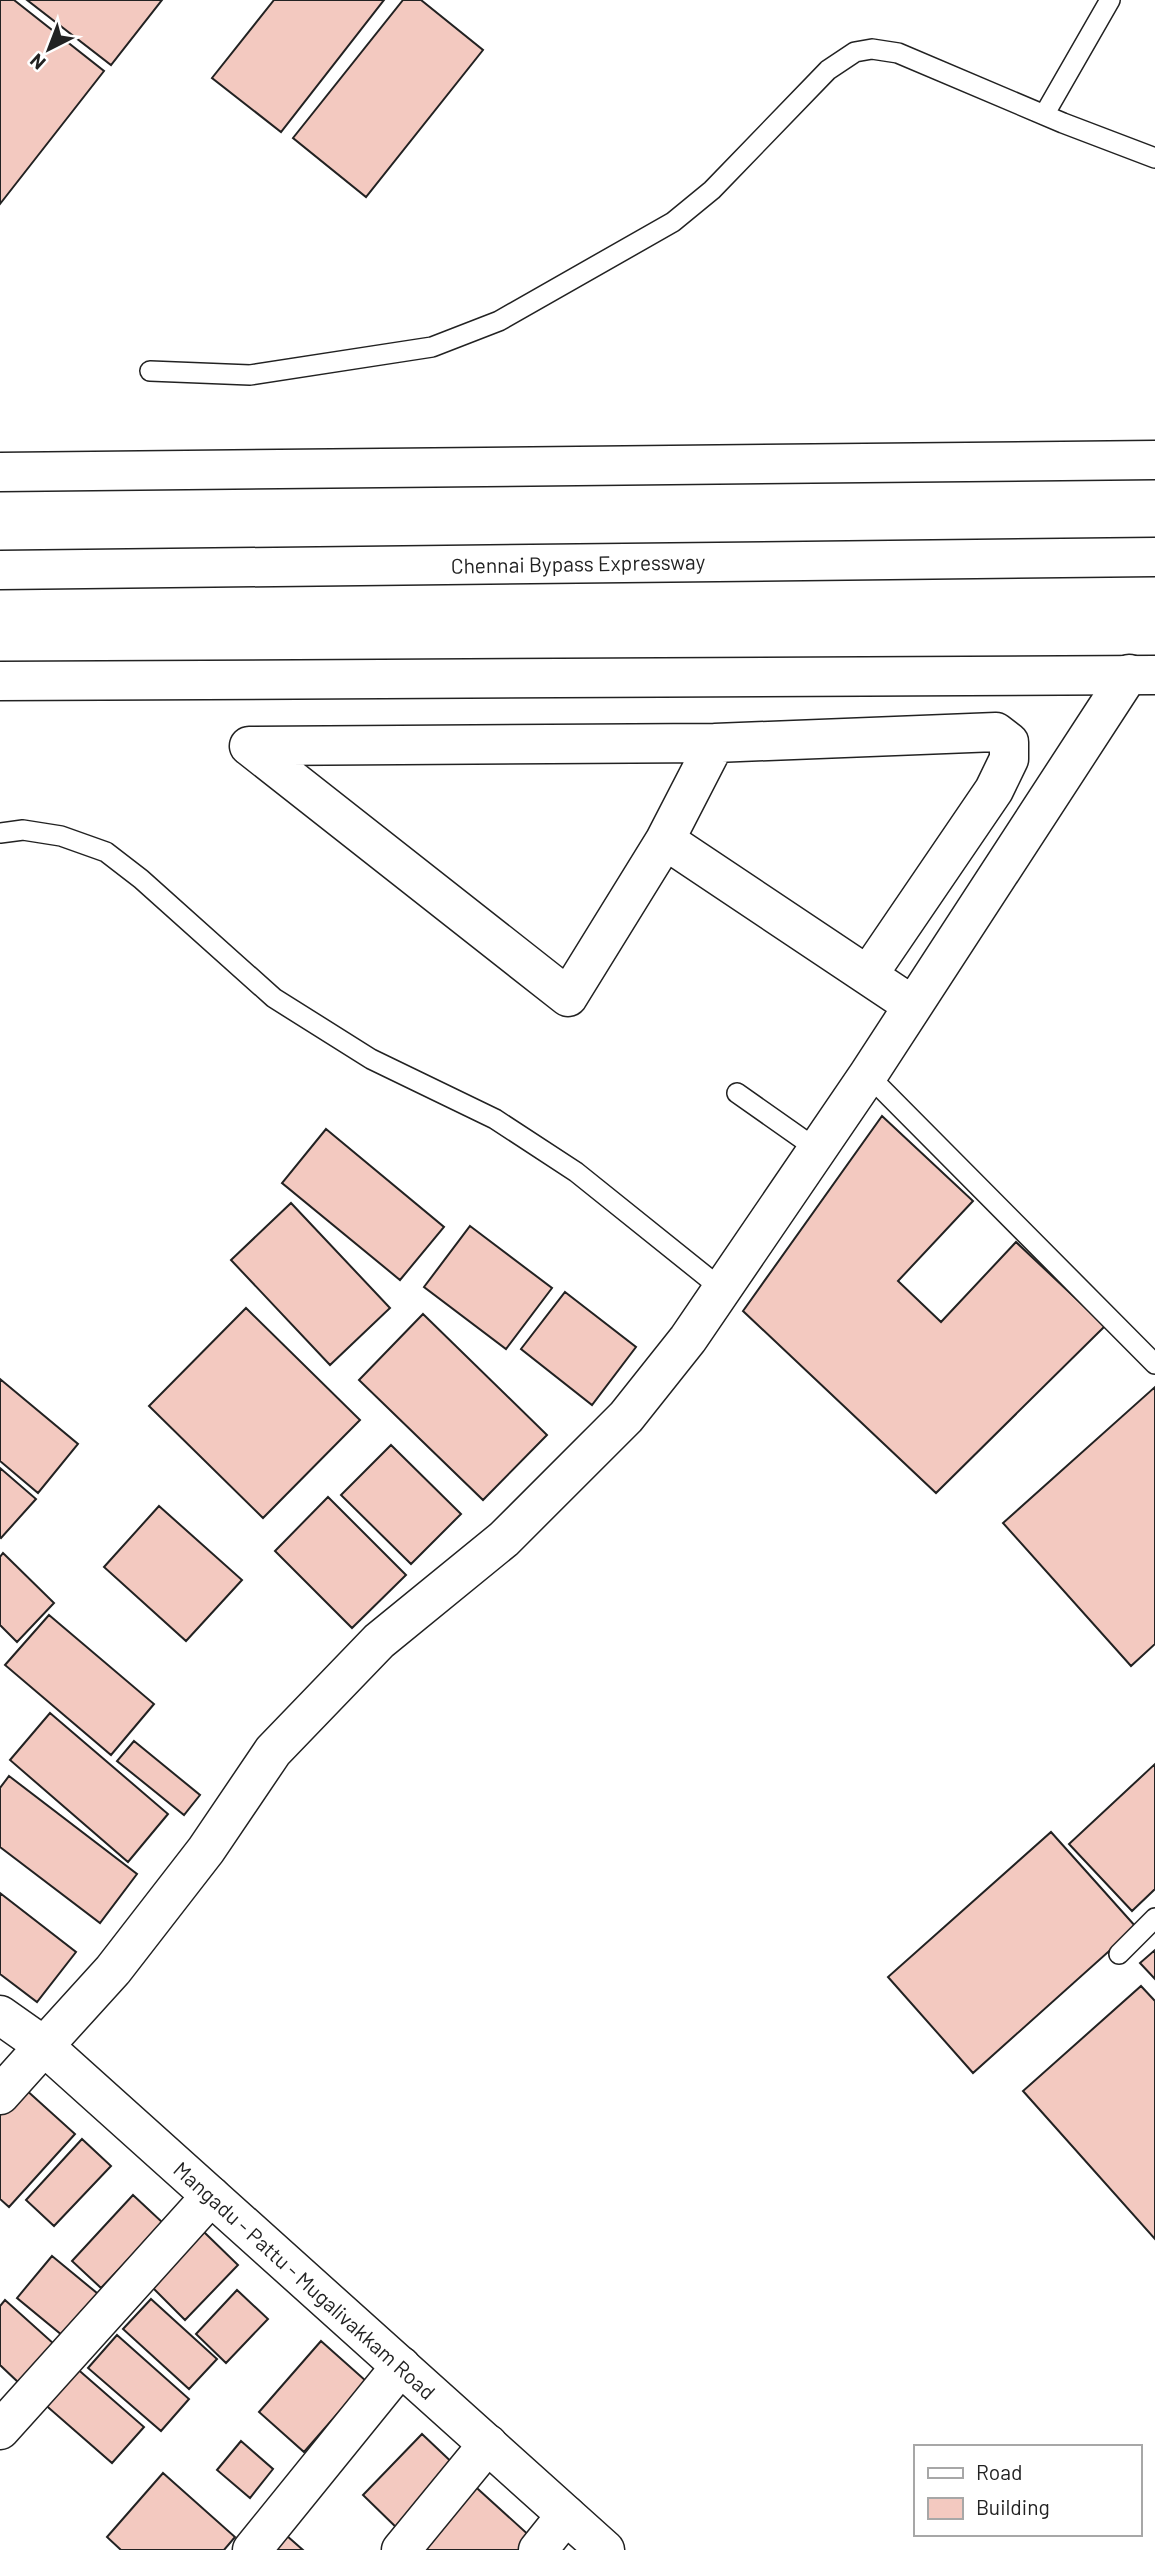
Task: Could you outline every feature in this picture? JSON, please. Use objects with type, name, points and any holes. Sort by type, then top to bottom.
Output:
[{"type":"main road","points":[[0,471],[1155,460]]},
{"type":"main road","name":"Chennai Bypass Expressway","points":[[0,570],[1155,557]]},
{"type":"main road","points":[[0,681],[1142,674]]},
{"type":"main road","points":[[0,2095],[113,1970],[206,1850],[273,1751],[379,1641],[504,1539],[626,1417],[723,1290],[912,1005],[1142,674]]},
{"type":"main road","points":[[715,743],[665,840],[568,997],[249,746],[715,743],[996,732],[1009,742],[1009,759],[994,790],[867,975]]},
{"type":"main road","points":[[665,840],[912,1005]]},
{"type":"main road","name":"Mangadu - Pattu - Mugalivakkam Road","points":[[0,2015],[44,2046],[605,2550]]},
{"type":"main road","points":[[0,2430],[211,2196]]},
{"type":"main road","points":[[252,2550],[401,2366]]},
{"type":"main road","points":[[401,2550],[488,2444]]},
{"type":"main road","points":[[538,2550],[566,2515]]},
{"type":"lane","points":[[1044,115],[1110,0]]},
{"type":"lane","points":[[150,370],[250,375],[302,368],[432,347],[499,321],[673,222],[712,190],[828,70],[855,52],[872,49],[898,53],[1044,115],[1155,158]]},
{"type":"lane","points":[[0,832],[23,830],[61,836],[106,852],[141,879],[274,999],[372,1059],[495,1119],[576,1172],[723,1290]]},
{"type":"lane","points":[[868,1075],[1155,1364]]},
{"type":"lane","points":[[737,1093],[818,1150]]},
{"type":"lane","points":[[1119,1954],[1155,1918]]},
{"type":"building","points":[[0,0],[14,0],[104,71],[0,204]]},
{"type":"building","points":[[27,0],[162,0],[111,65]]},
{"type":"building","points":[[274,0],[384,0],[281,132],[212,78]]},
{"type":"building","points":[[403,0],[421,0],[483,50],[366,197],[293,138]]},
{"type":"building","points":[[882,1116],[973,1201],[898,1281],[941,1322],[1016,1242],[1105,1326],[936,1493],[743,1311]]},
{"type":"building","points":[[326,1129],[444,1227],[400,1280],[282,1183]]},
{"type":"building","points":[[291,1203],[390,1308],[330,1365],[231,1260]]},
{"type":"building","points":[[470,1226],[552,1288],[506,1349],[424,1287]]},
{"type":"building","points":[[565,1292],[636,1347],[592,1405],[521,1349]]},
{"type":"building","points":[[246,1308],[360,1420],[263,1518],[149,1406]]},
{"type":"building","points":[[423,1314],[547,1435],[483,1500],[359,1380]]},
{"type":"building","points":[[0,1379],[78,1444],[38,1493],[0,1461]]},
{"type":"building","points":[[1155,1387],[1155,1644],[1131,1666],[1003,1523]]},
{"type":"building","points":[[391,1445],[461,1514],[411,1564],[341,1495]]},
{"type":"building","points":[[0,1468],[36,1499],[1,1538],[0,1537]]},
{"type":"building","points":[[328,1497],[406,1575],[352,1628],[275,1551]]},
{"type":"building","points":[[159,1506],[242,1580],[186,1641],[104,1567]]},
{"type":"building","points":[[3,1553],[54,1603],[17,1642],[0,1625],[0,1557]]},
{"type":"building","points":[[49,1615],[154,1704],[111,1755],[5,1665]]},
{"type":"building","points":[[50,1713],[168,1814],[128,1862],[10,1760]]},
{"type":"building","points":[[134,1741],[200,1795],[184,1815],[117,1761]]},
{"type":"building","points":[[1155,1764],[1155,1889],[1132,1911],[1069,1844]]},
{"type":"building","points":[[9,1776],[137,1874],[100,1923],[0,1847],[0,1788]]},
{"type":"building","points":[[1051,1832],[1136,1927],[973,2073],[888,1977]]},
{"type":"building","points":[[0,1893],[76,1952],[37,2002],[0,1974]]},
{"type":"building","points":[[1155,1950],[1155,1979],[1140,1963]]},
{"type":"building","points":[[1141,1986],[1155,2001],[1155,2239],[1023,2091]]},
{"type":"building","points":[[24,2088],[75,2134],[9,2207],[0,2199],[0,2115]]},
{"type":"building","points":[[82,2139],[111,2166],[54,2226],[26,2200]]},
{"type":"building","points":[[133,2195],[163,2223],[101,2288],[72,2261]]},
{"type":"building","points":[[204,2232],[238,2265],[185,2320],[152,2287]]},
{"type":"building","points":[[52,2256],[103,2298],[68,2340],[17,2298]]},
{"type":"building","points":[[237,2290],[268,2319],[226,2363],[196,2334]]},
{"type":"building","points":[[151,2299],[217,2359],[189,2389],[123,2329]]},
{"type":"building","points":[[5,2300],[54,2344],[19,2383],[0,2365],[0,2306]]},
{"type":"building","points":[[117,2335],[189,2399],[161,2431],[88,2368]]},
{"type":"building","points":[[321,2341],[366,2381],[304,2452],[259,2412]]},
{"type":"building","points":[[74,2366],[144,2427],[112,2463],[42,2402]]},
{"type":"building","points":[[422,2434],[460,2470],[401,2532],[363,2495]]},
{"type":"building","points":[[241,2441],[273,2469],[250,2498],[217,2470]]},
{"type":"building","points":[[163,2473],[235,2537],[224,2550],[121,2550],[107,2537]]},
{"type":"building","points":[[468,2480],[532,2538],[521,2550],[412,2550]]},
{"type":"building","points":[[278,2528],[303,2550],[259,2550]]}]
